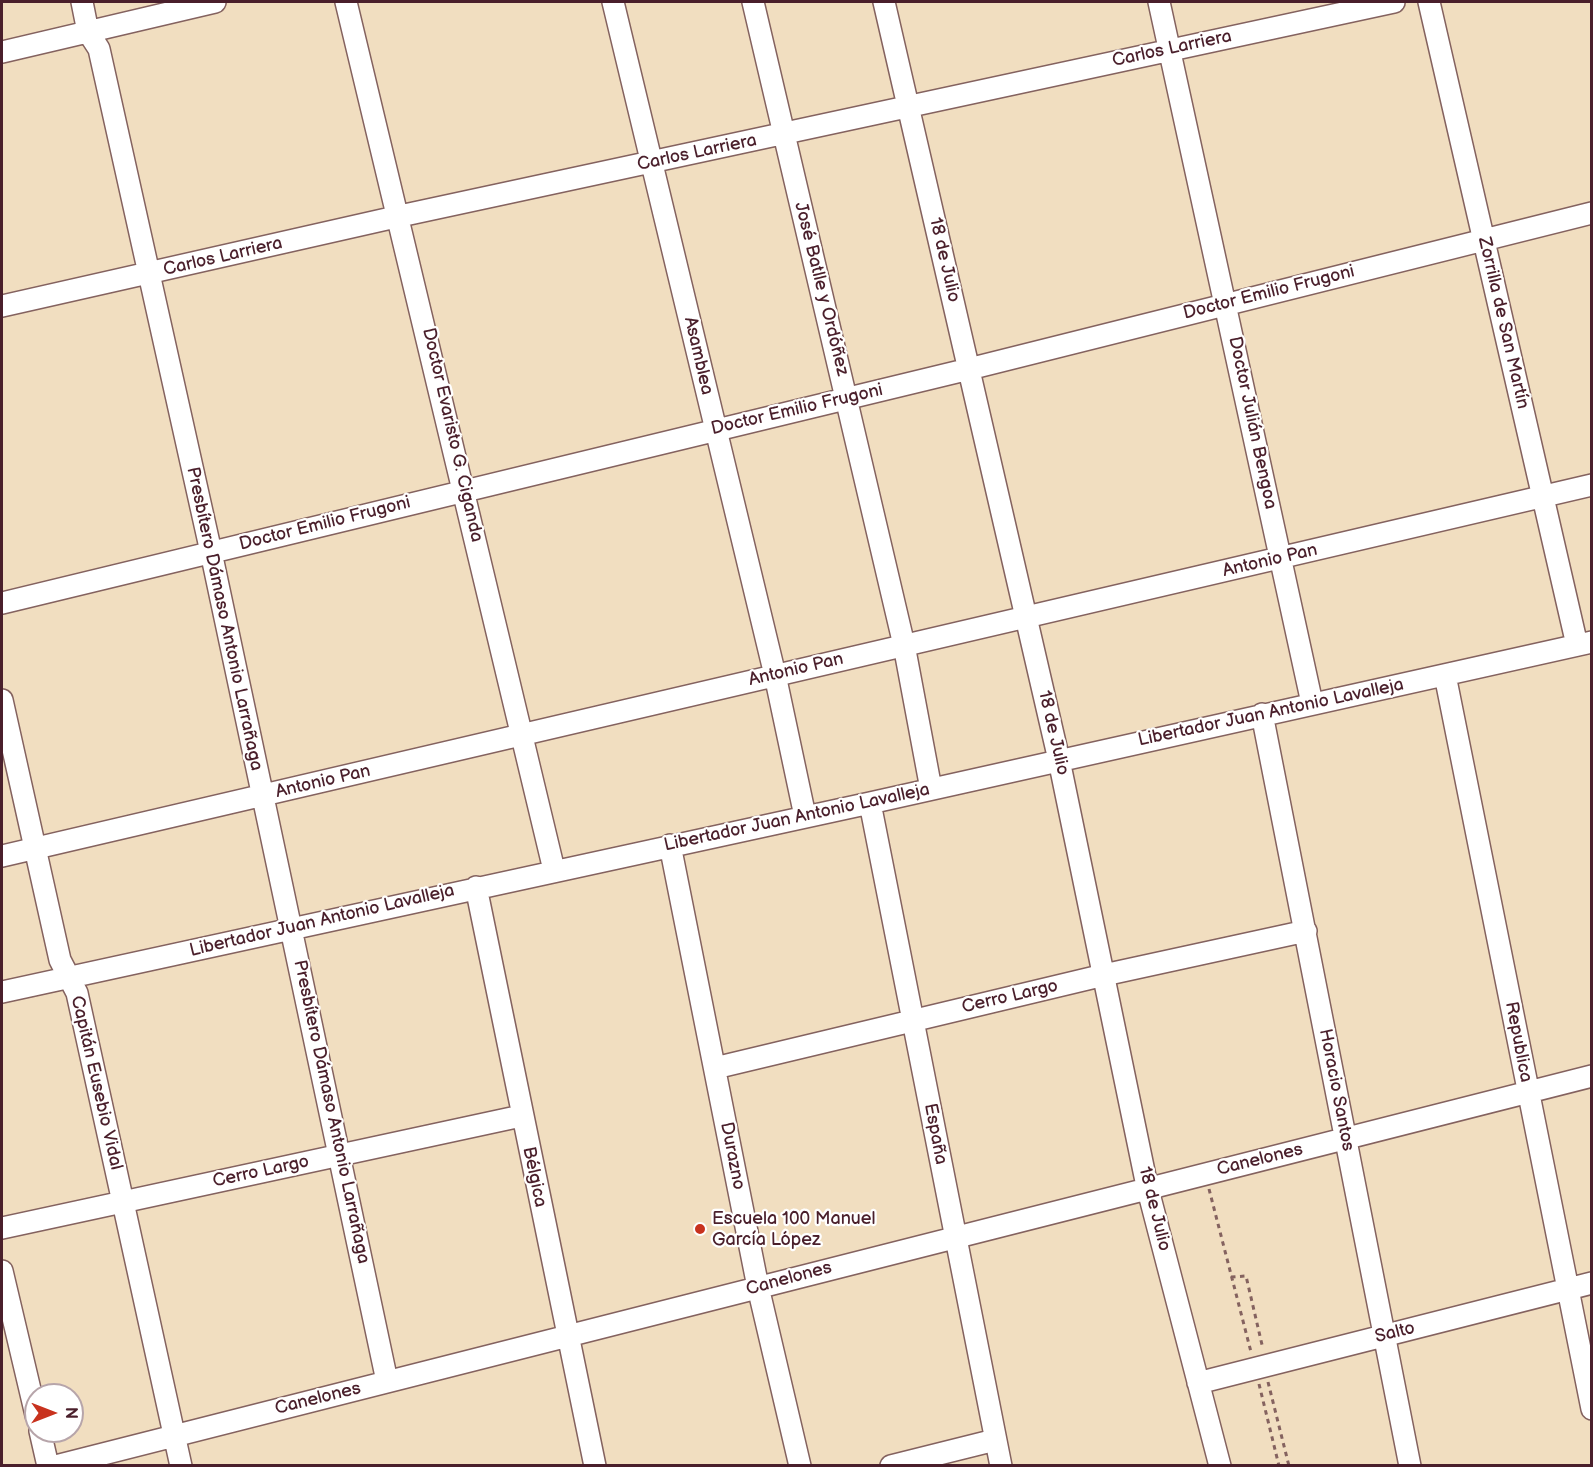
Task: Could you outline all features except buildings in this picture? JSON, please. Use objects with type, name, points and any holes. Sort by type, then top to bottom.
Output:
[{"type":"street","name":"Presbítero Dámaso Antonio Larrañaga","points":[[82,2],[88,32],[99,49],[211,552],[387,1381]]},
{"type":"street","points":[[2,52],[215,2]]},
{"type":"street","name":"Doctor Evaristo G. Ciganda","points":[[346,2],[400,216],[524,734],[554,870]]},
{"type":"street","name":"Asamblea","points":[[613,2],[775,675],[805,816]]},
{"type":"street","name":"José Batlle y Ordóñez","points":[[753,2],[904,645],[932,789]]},
{"type":"street","name":"18 de Julio","points":[[884,2],[910,106],[1059,760],[1148,1186],[1220,1466]]},
{"type":"street","name":"Doctor Julián Bengoa","points":[[1159,2],[1312,703]]},
{"type":"street","name":"Carlos Larriera","points":[[2,306],[400,216],[1394,2]]},
{"type":"street","name":"Zorrilla de San Martín","points":[[1429,2],[1543,496],[1584,643]]},
{"type":"street","name":"Doctor Emilio Frugoni","points":[[2,603],[465,489],[847,399],[1592,213]]},
{"type":"street","name":"Antonio Pan","points":[[2,856],[1281,559],[1592,484]]},
{"type":"street","name":"Libertador Juan Antonio Lavalleja","points":[[2,992],[870,803],[1584,643]]},
{"type":"street","name":"Republica","points":[[1444,675],[1592,1409]]},
{"type":"street","name":"Capitán Eusebio Vidal","points":[[2,699],[60,960],[77,993],[181,1466]]},
{"type":"street","name":"Horacio Santos","points":[[1262,714],[1410,1466]]},
{"type":"street","name":"España","points":[[870,803],[1001,1466]]},
{"type":"street","name":"Durazno","points":[[670,845],[758,1287],[800,1466]]},
{"type":"street","name":"Bélgica","points":[[476,887],[521,1116],[595,1466]]},
{"type":"street","name":"Cerro Largo","points":[[715,1068],[1104,975],[1306,932]]},
{"type":"street","name":"Canelones","points":[[56,1466],[954,1235],[1592,1076]]},
{"type":"street","name":"Cerro Largo","points":[[2,1228],[521,1116]]},
{"type":"street","points":[[2,1271],[28,1383]]},
{"type":"street","name":"Salto","points":[[1198,1383],[1592,1283]]},
{"type":"street","points":[[891,1466],[995,1440]]},
{"type":"street","points":[[43,1443],[48,1466]]},
{"type":"path","points":[[1204,1173],[1231,1277]]},
{"type":"place","name":"Escuela 100 Manuel García López","points":[[700,1229]]}]
